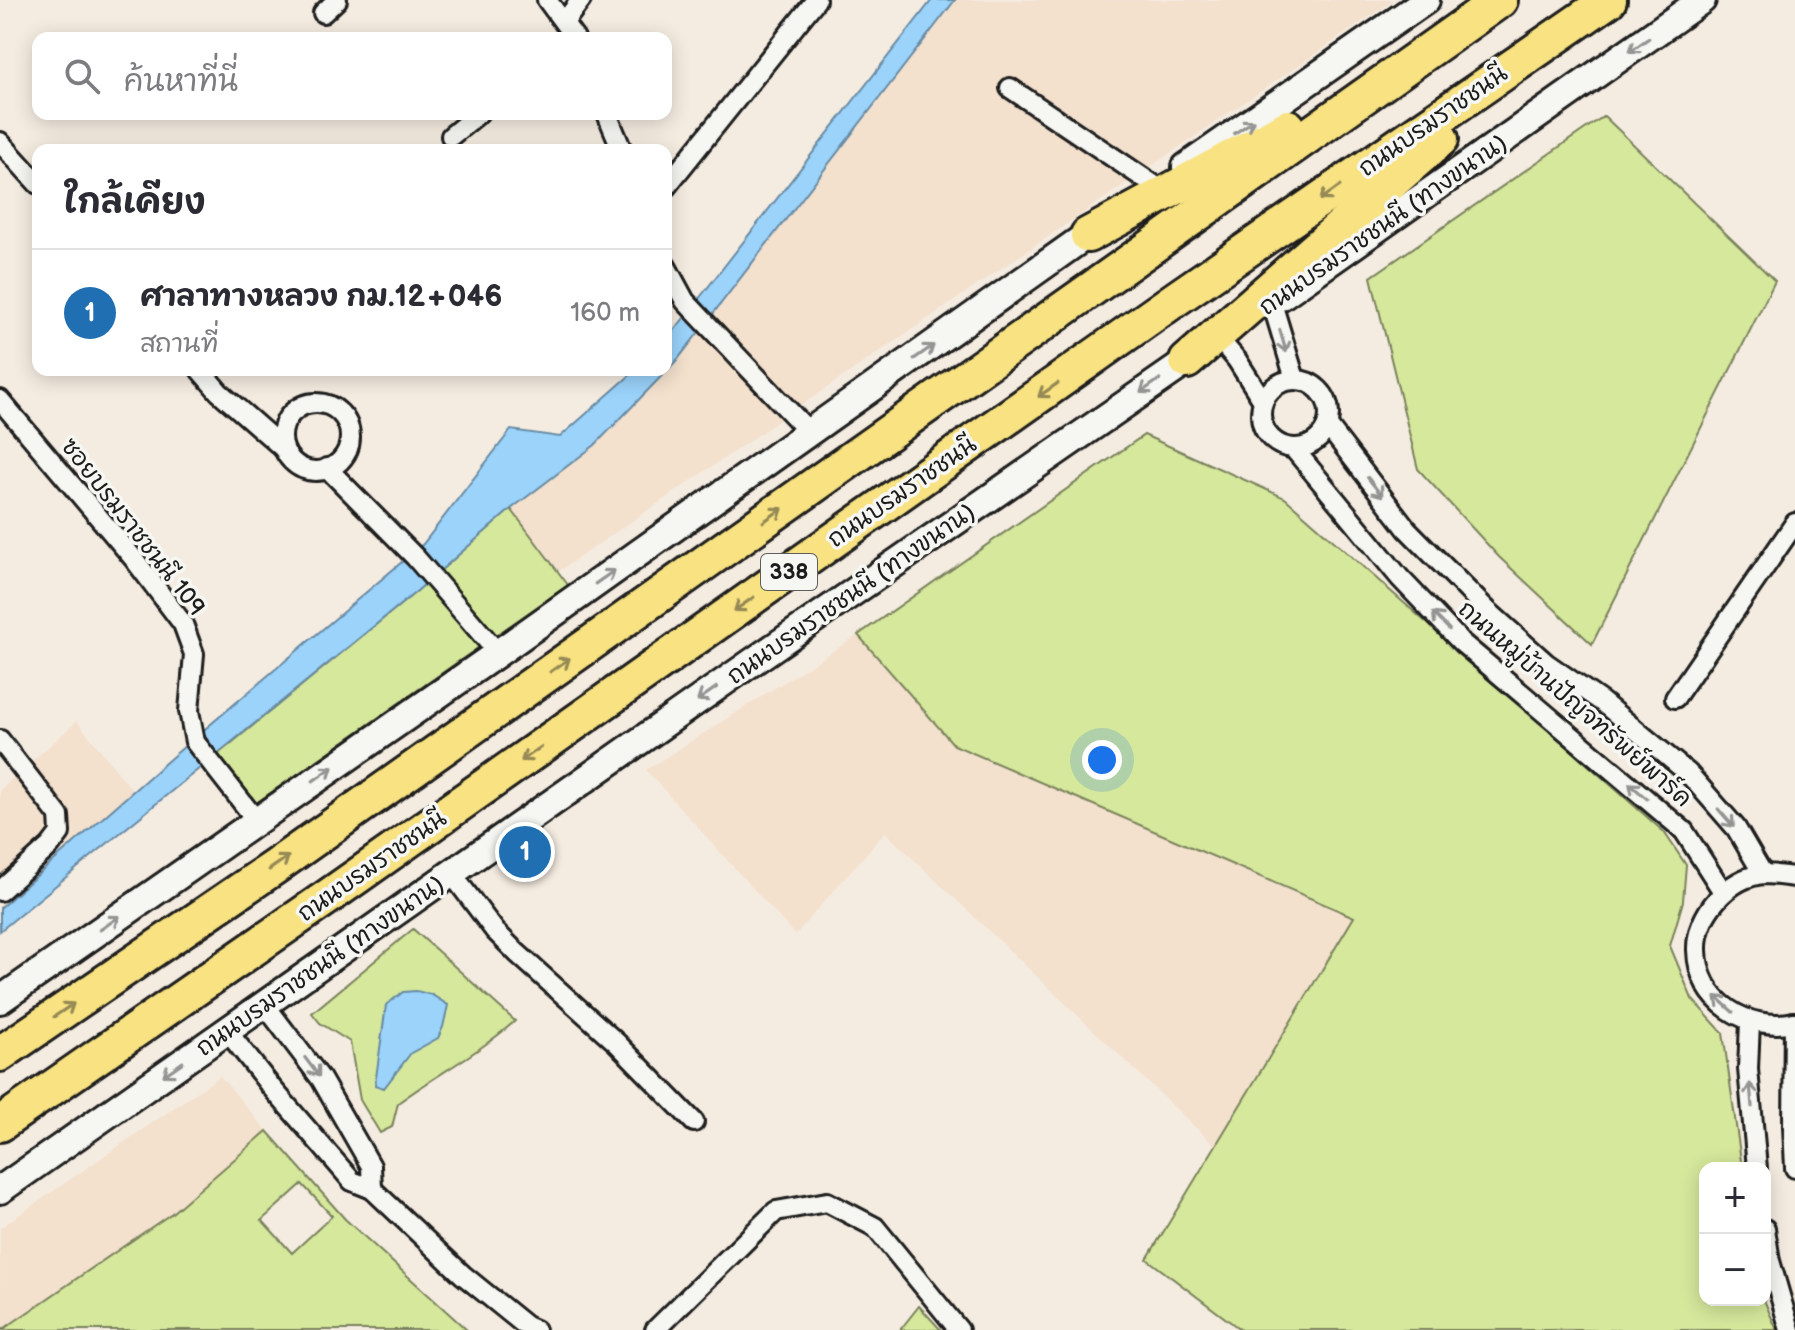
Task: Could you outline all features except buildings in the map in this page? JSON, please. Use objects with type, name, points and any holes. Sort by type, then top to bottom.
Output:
[{"type":"highway","name":"ถนนบรมราชชนนี","points":[[0,1124],[345,885],[1165,307],[1609,0]]},
{"type":"highway","points":[[1088,235],[1316,112],[1488,8]]},
{"type":"highway","name":"338","points":[[0,1054],[289,857],[1488,8]]},
{"type":"highway","points":[[1187,361],[1578,21]]},
{"type":"main road","name":"ถนนบรมราชชนนี (ทางขนาน)","points":[[0,1190],[1702,0]]},
{"type":"main road","points":[[0,1000],[498,653],[1415,3]]},
{"type":"street","points":[[323,13],[337,0]]},
{"type":"street","points":[[547,0],[569,32]]},
{"type":"street","points":[[570,32],[581,0]]},
{"type":"street","points":[[672,180],[816,0]]},
{"type":"street","points":[[1010,88],[1157,187]]},
{"type":"street","points":[[451,136],[471,120]]},
{"type":"street","points":[[610,120],[620,144]]},
{"type":"street","points":[[0,142],[32,177]]},
{"type":"street","points":[[672,277],[685,301],[714,334],[810,433]]},
{"type":"street","points":[[1263,401],[1282,382],[1295,379],[1272,303]]},
{"type":"street","name":"ถนนหมู่บ้านปัญจทรัพย์พาร์ค","points":[[1219,339],[1237,360],[1263,401],[1260,414],[1270,438],[1281,446],[1294,449],[1400,578],[1462,643],[1684,831],[1723,892]]},
{"type":"street","points":[[205,376],[301,468],[327,468],[339,461],[347,449],[350,435],[346,421],[337,410],[324,403],[309,403],[296,409],[286,420],[282,434],[284,449]]},
{"type":"street","name":"ถนนหมู่บ้านปัญจทรัพย์พาร์ค","points":[[1295,379],[1308,382],[1327,399],[1330,412],[1328,426],[1407,529],[1489,612],[1546,663],[1602,702],[1688,773],[1736,828],[1763,874]]},
{"type":"street","name":"ซอยบรมราชชนนี 109","points":[[0,400],[134,559],[183,624],[194,654],[189,711],[195,742],[256,820]]},
{"type":"street","points":[[1294,449],[1308,446],[1320,438],[1328,426]]},
{"type":"street","points":[[327,468],[415,557],[498,653]]},
{"type":"street","points":[[1675,698],[1795,523]]},
{"type":"street","points":[[0,740],[59,816],[60,833],[0,891]]},
{"type":"street","points":[[452,874],[495,931],[617,1043],[694,1122]]},
{"type":"street","points":[[1795,877],[1763,874],[1742,880],[1723,892],[1704,917],[1696,949],[1703,981],[1722,1007],[1750,1022],[1772,1026],[1794,1022],[1795,1168]]},
{"type":"street","points":[[265,1005],[321,1079],[371,1166],[372,1189]]},
{"type":"street","points":[[1750,1022],[1748,1069],[1756,1162]]},
{"type":"street","points":[[228,1032],[352,1181],[372,1189],[463,1275],[535,1330]]},
{"type":"street","points":[[655,1330],[776,1211],[827,1202],[875,1227],[959,1330]]},
{"type":"street","points":[[1766,1234],[1770,1261],[1790,1330]]},
{"type":"shaded area","points":[[955,0],[1394,0],[559,571],[511,509],[595,445],[662,376],[672,376],[672,365]]},
{"type":"shaded area","points":[[858,635],[954,745],[1354,917],[1215,1146],[885,832],[795,935],[646,770]]},
{"type":"shaded area","points":[[77,721],[133,791],[0,908],[0,790]]},
{"type":"shaded area","points":[[220,1076],[267,1131],[172,1213],[0,1330],[0,1228]]},
{"type":"green space","points":[[1604,116],[1775,281],[1592,644],[1499,557],[1418,469],[1371,277]]},
{"type":"green space","points":[[1144,435],[1285,498],[1664,832],[1686,865],[1683,901],[1670,946],[1692,999],[1723,1033],[1741,1162],[1699,1162],[1699,1306],[1767,1306],[1777,1330],[1241,1330],[1147,1259],[1354,917],[954,745],[858,635]]},
{"type":"green space","points":[[511,509],[568,585],[256,803],[217,755],[417,591]]},
{"type":"green space","points":[[413,929],[515,1021],[398,1103],[392,1127],[380,1133],[360,1100],[350,1042],[320,1023],[312,1013]]},
{"type":"green space","points":[[267,1131],[345,1219],[467,1330],[2,1330],[172,1213]],"holes":[[[302,1184],[332,1216],[292,1253],[262,1220]]]},
{"type":"green space","points":[[919,1306],[941,1330],[900,1330]]},
{"type":"water","points":[[932,0],[955,0],[672,365],[672,333]]},
{"type":"water","points":[[629,376],[662,376],[595,445],[511,509],[417,591],[0,931],[0,908],[423,544],[511,430],[560,437]]},
{"type":"water","points":[[403,992],[432,995],[448,1005],[443,1027],[438,1038],[411,1053],[384,1088],[375,1085],[386,1005]]},
{"type":"place","name":"ศาลาทางหลวง กม.12+046","points":[[525,852]]}]
